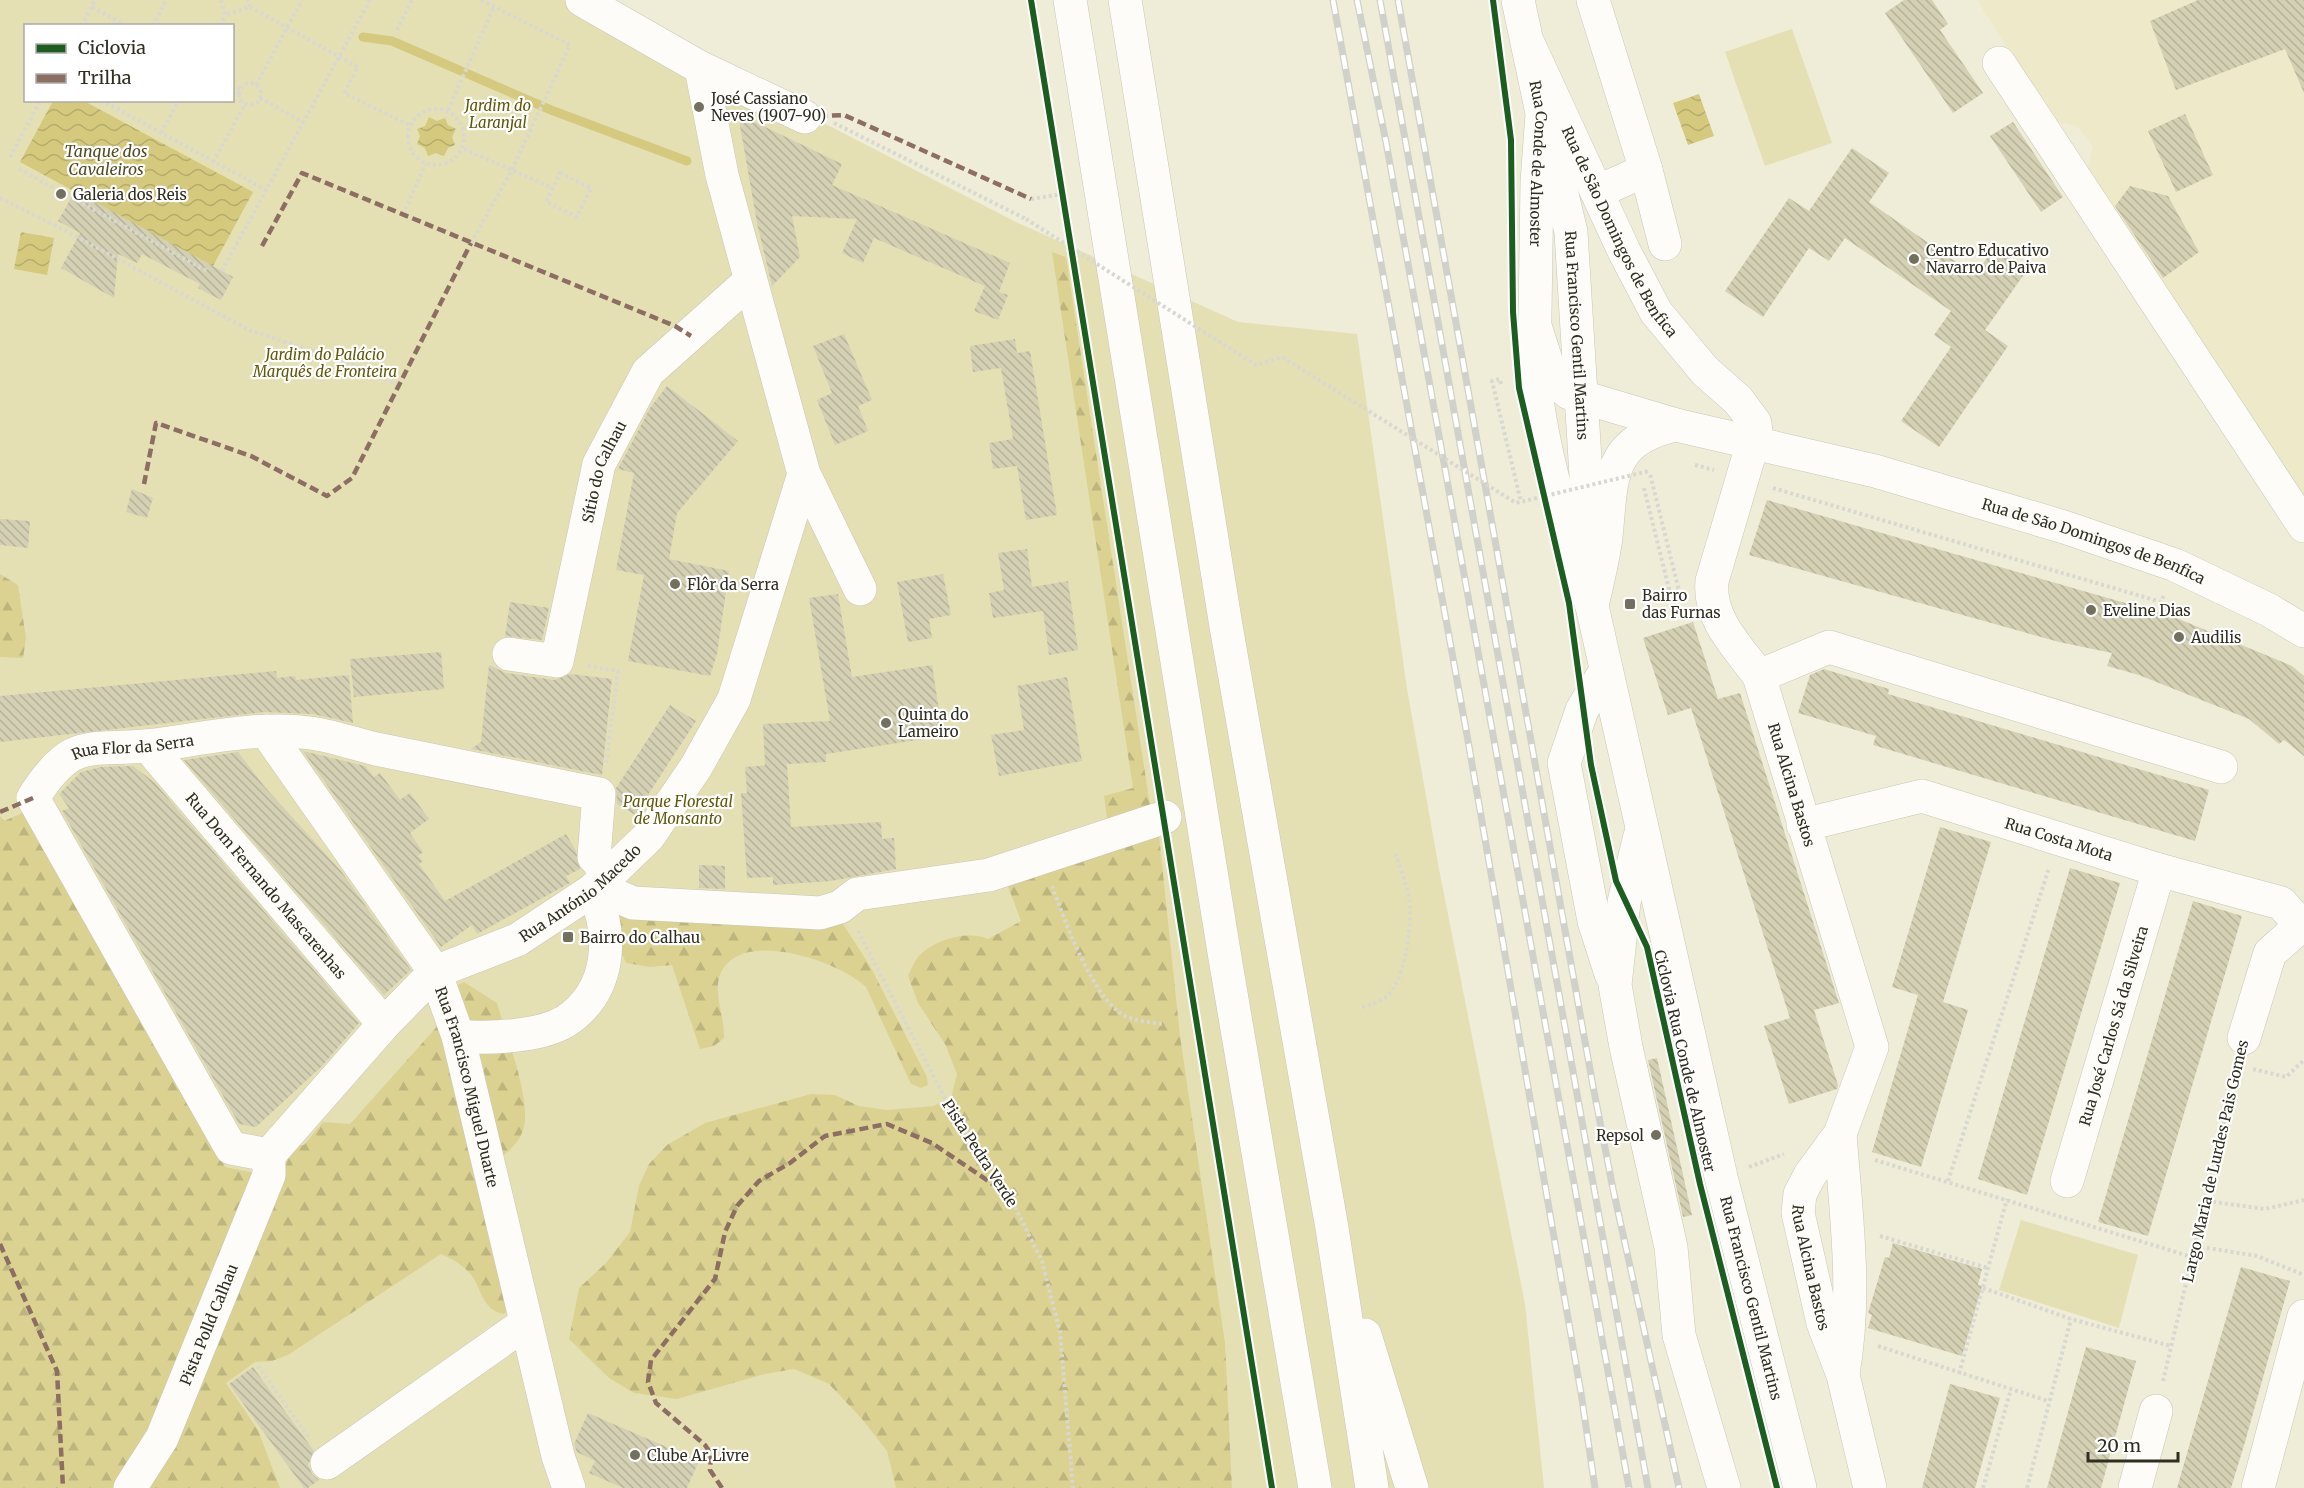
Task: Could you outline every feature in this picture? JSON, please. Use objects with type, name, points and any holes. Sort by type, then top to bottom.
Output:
[{"type":"main road","points":[[582,0],[701,68],[805,117]]},
{"type":"main road","points":[[1070,0],[1223,946],[1315,1488]]},
{"type":"main road","points":[[1125,0],[1230,649],[1332,1228],[1372,1488]]},
{"type":"main road","name":"Rua Conde de Almoster","points":[[1518,0],[1542,113],[1537,183],[1534,377],[1537,406],[1571,550],[1592,606]]},
{"type":"main road","points":[[1593,0],[1646,170],[1665,244]]},
{"type":"main road","name":"Rua de São Domingos de Benfica","points":[[1528,43],[1623,251],[1656,312],[1705,371],[1738,400],[1787,431],[1875,471]]},
{"type":"main road","points":[[1999,63],[2304,526]]},
{"type":"main road","points":[[701,68],[722,175],[804,474],[860,589]]},
{"type":"main road","name":"Rua Francisco Gentil Martins","points":[[1542,113],[1571,232],[1587,492],[1603,557]]},
{"type":"main road","points":[[1597,192],[1646,170]]},
{"type":"main road","name":"Sítio do Calhau","points":[[557,661],[599,464],[648,372],[750,281]]},
{"type":"main road","name":"Rua Conde de Almoster","points":[[1536,329],[1552,379],[1560,388],[1581,398]]},
{"type":"main road","name":"Rua de São Domingos de Benfica","points":[[1581,398],[1676,426],[1875,471],[2064,527],[2175,565],[2269,610],[2304,631]]},
{"type":"main road","name":"Rua de São Domingos de Benfica","points":[[1738,400],[1755,423],[1756,432],[1753,444]]},
{"type":"main road","name":"Rua Francisco Gentil Martins","points":[[1676,426],[1645,434],[1630,445],[1619,459],[1613,475],[1603,557],[1592,606],[1721,1177],[1800,1488]]},
{"type":"main road","name":"Rua Alcina Bastos","points":[[1753,444],[1712,581],[1711,595],[1714,612],[1721,624],[1759,676],[1872,1047],[1840,1134],[1809,1175],[1800,1194],[1798,1213],[1823,1323],[1843,1375],[1870,1488]]},
{"type":"main road","name":"Rua António Macedo","points":[[269,1155],[384,1024],[435,972],[517,940],[601,882],[650,836],[696,767],[734,699],[804,474]]},
{"type":"main road","points":[[1759,676],[1829,647],[2221,767]]},
{"type":"main road","points":[[509,654],[557,661]]},
{"type":"main road","points":[[1606,670],[1582,710],[1564,763],[1594,921],[1615,985]]},
{"type":"main road","name":"Rua Flor da Serra","points":[[269,1155],[231,1148],[33,798],[50,771],[65,758],[84,749],[148,746],[266,731],[311,733],[358,745],[599,794]]},
{"type":"main road","name":"Rua Francisco Miguel Duarte","points":[[266,731],[435,972],[458,1036],[558,1456],[569,1488]]},
{"type":"main road","name":"Rua Dom Fernando Mascarenhas","points":[[148,746],[384,1024]]},
{"type":"main road","points":[[458,1036],[486,1039],[522,1035],[565,1022],[585,1003],[602,980],[605,948],[603,912],[601,882],[594,857],[599,794]]},
{"type":"main road","name":"Rua Costa Mota","points":[[1803,825],[1922,796],[2159,870],[2281,903],[2303,926]]},
{"type":"main road","points":[[601,882],[612,894],[633,903],[820,913],[840,907],[857,894],[989,875],[1041,857],[1106,839],[1165,817]]},
{"type":"main road","name":"Rua Francisco Gentil Martins","points":[[1642,828],[1624,902],[1615,985],[1626,1047],[1671,1247],[1679,1335],[1724,1488]]},
{"type":"main road","name":"Rua José Carlos Sá da Silveira","points":[[2067,1181],[2159,870]]},
{"type":"main road","name":"Largo Maria de Lurdes Pais Gomes","points":[[2241,1052],[2270,953],[2303,926]]},
{"type":"main road","name":"Rua Alcina Bastos","points":[[1840,1134],[1847,1226],[1850,1337],[1843,1375]]},
{"type":"main road","name":"Pista Polld Calhau","points":[[130,1488],[162,1438],[269,1175],[269,1155]]},
{"type":"main road","points":[[1332,1228],[1412,1488]]},
{"type":"main road","points":[[2258,1488],[2304,1316]]},
{"type":"main road","points":[[327,1463],[526,1323]]},
{"type":"main road","points":[[2135,1488],[2156,1411]]},
{"type":"path","points":[[83,24],[96,0]]},
{"type":"path","points":[[152,24],[166,0]]},
{"type":"path","points":[[221,0],[225,15],[221,24]]},
{"type":"path","points":[[248,0],[250,7],[358,67],[344,93],[409,125]]},
{"type":"path","points":[[256,85],[302,0]]},
{"type":"path","points":[[222,271],[370,0]]},
{"type":"path","points":[[396,30],[412,0]]},
{"type":"path","points":[[471,243],[512,170],[570,45],[481,0]]},
{"type":"path","points":[[92,7],[122,24]]},
{"type":"path","points":[[225,15],[250,7]]},
{"type":"path","points":[[448,110],[494,7]]},
{"type":"path","points":[[245,84],[256,85],[261,91],[260,98],[256,104],[245,104],[240,99],[240,89],[245,84]]},
{"type":"path","points":[[234,86],[240,89]]},
{"type":"path","points":[[260,98],[303,122]]},
{"type":"path","points":[[10,157],[40,102]]},
{"type":"path","points":[[161,133],[178,102]]},
{"type":"path","points":[[111,103],[266,190]]},
{"type":"path","points":[[213,162],[245,104]]},
{"type":"path","points":[[424,110],[448,110],[465,129],[464,149],[449,164],[424,165],[409,147],[409,125],[424,110]]},
{"type":"path","points":[[805,117],[834,123],[1026,219],[1256,364],[1282,357],[1516,503],[1649,471],[1679,591],[1670,593],[1640,468]]},
{"type":"path","points":[[464,149],[553,188]]},
{"type":"path","points":[[403,215],[424,165]]},
{"type":"path","points":[[19,169],[207,271]]},
{"type":"path","points":[[560,173],[591,188],[577,217],[546,202],[553,188],[560,173]]},
{"type":"path","points":[[1061,183],[1065,206]]},
{"type":"path","points":[[1031,198],[1063,194]]},
{"type":"path","points":[[0,198],[249,330],[364,368],[397,385]]},
{"type":"path","points":[[1070,241],[1074,265]]},
{"type":"path","points":[[1689,463],[2161,602],[2175,565]]},
{"type":"path","points":[[1541,490],[1544,501]]},
{"type":"path","points":[[557,661],[618,671],[599,794]]},
{"type":"path","points":[[1948,1181],[2059,839]]},
{"type":"path","points":[[1362,1007],[1378,1003],[1393,989],[1403,964],[1408,939],[1409,899],[1395,852]]},
{"type":"path","points":[[1041,857],[1097,988],[1109,1005],[1124,1016],[1162,1024]]},
{"type":"path","points":[[2241,1052],[2286,1077],[2304,1060]]},
{"type":"path","points":[[1840,1134],[1865,1158],[1948,1181],[2192,1257]]},
{"type":"path","points":[[1721,1177],[1786,1153]]},
{"type":"path","points":[[1959,1374],[2007,1199]]},
{"type":"path","points":[[2207,1201],[2265,1209],[2304,1200]]},
{"type":"path","points":[[1847,1226],[1988,1268]]},
{"type":"path","points":[[2195,1246],[2256,1256],[2304,1275]]},
{"type":"path","points":[[1983,1288],[2071,1318],[2171,1346]]},
{"type":"path","points":[[2027,1488],[2071,1318]]},
{"type":"path","points":[[1850,1337],[2048,1401]]},
{"type":"path","points":[[258,1366],[327,1463]]},
{"type":"path","points":[[1983,1488],[2011,1389]]},
{"type":"shaded area","points":[[1977,0],[2304,0],[2304,506],[2086,176],[2093,147],[2077,126],[2055,122]]},
{"type":"green space","name":"Parque Florestal de Monsanto","points":[[0,0],[594,0],[736,78],[1014,221],[1238,322],[1357,334],[1407,689],[1439,869],[1525,1304],[1544,1488],[0,1488]]},
{"type":"green space","points":[[1792,29],[1832,143],[1765,166],[1725,52]]},
{"type":"green space","points":[[1052,252],[1066,257],[1151,812],[1108,825],[1104,796],[1133,788]]},
{"type":"green space","points":[[0,574],[18,585],[26,638],[23,658],[0,657]]},
{"type":"green space","points":[[27,811],[225,1167],[280,1178],[294,1146],[304,1145],[323,1122],[350,1124],[441,1022],[430,998],[464,982],[497,1003],[521,1086],[525,1118],[523,1130],[516,1143],[481,1172],[513,1305],[504,1314],[492,1309],[469,1272],[441,1254],[288,1355],[272,1361],[255,1362],[226,1383],[258,1430],[280,1488],[0,1488],[0,816],[4,821]]},
{"type":"green space","points":[[1158,826],[1180,1036],[1225,1343],[1232,1488],[896,1488],[887,1451],[862,1419],[829,1384],[794,1369],[765,1374],[677,1399],[634,1393],[609,1378],[569,1339],[579,1288],[606,1263],[630,1232],[639,1186],[649,1164],[667,1145],[705,1123],[811,1094],[835,1095],[859,1106],[887,1110],[933,1106],[951,1098],[957,1074],[945,1044],[918,1003],[908,976],[917,958],[943,941],[971,935],[988,939],[1021,921],[1006,881]]},
{"type":"green space","points":[[617,912],[843,924],[870,966],[927,1077],[928,1085],[921,1088],[911,1084],[866,987],[834,967],[790,953],[767,950],[747,953],[731,960],[720,975],[718,982],[724,1038],[714,1046],[700,1049],[672,965],[650,967],[626,963],[616,940]]},
{"type":"green space","points":[[2021,1220],[2138,1255],[2119,1328],[1999,1290]]},
{"type":"water","points":[[1699,94],[1714,136],[1688,145],[1673,103]]},
{"type":"water","name":"Tanque dos Cavaleiros","points":[[52,102],[86,102],[253,192],[213,266],[20,162]]},
{"type":"water","points":[[429,117],[437,121],[445,118],[448,125],[456,129],[452,137],[455,145],[448,148],[444,156],[436,153],[428,156],[425,148],[417,144],[420,136],[417,129],[425,126]]},
{"type":"water","points":[[21,232],[54,238],[47,275],[14,269]]},
{"type":"building","points":[[1904,0],[1932,0],[1948,24],[1940,30],[1983,93],[1953,113],[1885,13]]},
{"type":"building","points":[[2198,0],[2304,0],[2304,93],[2285,49],[2176,90],[2150,21]]},
{"type":"building","points":[[738,114],[842,164],[832,185],[1010,263],[999,292],[1008,295],[998,320],[974,311],[985,286],[874,238],[863,263],[842,253],[857,219],[792,216],[800,257],[772,286],[757,223]]},
{"type":"building","points":[[2185,114],[2213,175],[2176,192],[2148,131]]},
{"type":"building","points":[[2013,122],[2063,197],[2041,212],[1990,136]]},
{"type":"building","points":[[1852,148],[1889,173],[1869,202],[1975,275],[1994,248],[2027,270],[1985,330],[2008,346],[1939,447],[1901,421],[1951,347],[1934,335],[1951,311],[1845,238],[1829,261],[1809,248],[1763,317],[1725,291],[1789,198],[1809,211]]},
{"type":"building","points":[[2130,186],[2168,196],[2199,252],[2163,278],[2115,206]]},
{"type":"building","points":[[75,191],[233,277],[221,300],[198,288],[200,284],[142,254],[137,263],[118,254],[114,298],[61,268],[80,233],[58,221]]},
{"type":"building","points":[[844,334],[872,400],[858,406],[868,431],[835,445],[817,400],[832,393],[813,346]]},
{"type":"building","points":[[1015,339],[1017,353],[1030,351],[1057,515],[1026,520],[1017,466],[993,469],[989,443],[1013,439],[1001,368],[973,372],[970,346]]},
{"type":"building","points":[[667,386],[738,441],[677,513],[669,559],[729,571],[717,654],[710,676],[628,661],[644,575],[616,570],[634,473],[618,469],[650,408]]},
{"type":"building","points":[[132,489],[153,498],[147,518],[126,512]]},
{"type":"building","points":[[1767,500],[2174,617],[2292,666],[2304,676],[2304,756],[2284,740],[2279,744],[2249,719],[2139,675],[2107,666],[2112,653],[2059,642],[1749,555]]},
{"type":"building","points":[[0,519],[30,521],[28,548],[0,545]]},
{"type":"building","points":[[1027,549],[1032,587],[1068,581],[1078,650],[1049,655],[1043,611],[993,618],[989,593],[1004,590],[998,553]]},
{"type":"building","points":[[943,574],[951,615],[929,619],[932,638],[908,642],[897,582]]},
{"type":"building","points":[[838,594],[852,677],[932,665],[943,736],[826,754],[826,762],[787,764],[791,827],[881,822],[882,839],[894,838],[896,869],[831,881],[773,885],[773,877],[747,878],[741,793],[747,793],[745,767],[765,765],[763,724],[830,721],[809,598]]},
{"type":"building","points":[[510,602],[549,608],[542,640],[505,636]]},
{"type":"building","points":[[1693,622],[1718,699],[1740,693],[1839,1003],[1814,1010],[1838,1085],[1837,1089],[1789,1104],[1764,1026],[1790,1018],[1691,708],[1668,715],[1643,638]]},
{"type":"building","points":[[441,652],[444,689],[354,697],[350,659]]},
{"type":"building","points":[[489,665],[506,673],[554,680],[570,674],[612,679],[602,775],[471,749],[481,742]]},
{"type":"building","points":[[1824,669],[1889,689],[1888,694],[2209,790],[2195,841],[1873,745],[1876,736],[1798,713],[1810,675]]},
{"type":"building","points":[[276,671],[277,678],[295,676],[296,680],[349,675],[353,723],[313,714],[265,712],[0,742],[0,696]]},
{"type":"building","points":[[1067,677],[1082,761],[999,776],[991,735],[1024,730],[1017,686]]},
{"type":"building","points":[[670,705],[696,721],[635,815],[617,804],[616,788]]},
{"type":"building","points":[[303,751],[365,766],[374,777],[380,773],[400,800],[410,793],[429,819],[410,833],[423,852],[418,856],[423,861],[419,864],[445,901],[566,834],[576,851],[580,869],[566,876],[570,883],[477,934],[472,925],[441,947]]},
{"type":"building","points":[[238,752],[264,786],[341,871],[411,970],[384,995],[184,760]]},
{"type":"building","points":[[133,766],[155,783],[359,1023],[322,1066],[256,1127],[239,1124],[62,811],[69,808],[59,794],[81,772],[101,767]]},
{"type":"building","points":[[1940,827],[1991,842],[1943,1002],[1968,1010],[1921,1167],[1872,1152],[1918,995],[1892,987]]},
{"type":"building","points":[[699,865],[725,866],[725,889],[699,888]]},
{"type":"building","points":[[2070,868],[2120,883],[2027,1195],[1978,1179]]},
{"type":"building","points":[[2193,901],[2242,916],[2148,1236],[2098,1222]]},
{"type":"building","points":[[1657,1058],[1692,1215],[1683,1217],[1648,1060]]},
{"type":"building","points":[[1893,1243],[1982,1269],[1978,1285],[1982,1286],[1962,1356],[1868,1328],[1872,1315],[1868,1313],[1885,1257],[1889,1258]]},
{"type":"building","points":[[2241,1267],[2290,1281],[2245,1442],[2231,1488],[2177,1488]]},
{"type":"building","points":[[2086,1347],[2136,1361],[2101,1488],[2047,1488]]},
{"type":"building","points":[[253,1367],[314,1451],[308,1465],[312,1474],[319,1480],[308,1488],[304,1488],[229,1384]]},
{"type":"building","points":[[1950,1384],[2000,1398],[1975,1488],[1922,1488]]},
{"type":"building","name":"Clube Ar Livre","points":[[588,1413],[699,1461],[687,1488],[623,1488],[589,1473],[595,1461],[577,1452],[574,1444]]},
{"type":"waterway","points":[[363,37],[392,41],[551,110],[687,161]]},
{"type":"railway","points":[[1333,0],[1467,735],[1581,1393],[1595,1488]]},
{"type":"railway","points":[[1357,0],[1386,142],[1629,1488]]},
{"type":"railway","points":[[1380,0],[1648,1488]]},
{"type":"railway","points":[[1398,0],[1593,1086],[1613,1189],[1679,1488]]},
{"type":"marked path","points":[[805,117],[844,115],[1031,199]]},
{"type":"marked path","points":[[262,246],[302,173],[675,326],[691,336]]},
{"type":"marked path","points":[[144,484],[156,423],[251,456],[327,496],[352,478],[471,243]]},
{"type":"marked path","points":[[0,812],[33,798]]},
{"type":"marked path","points":[[722,1488],[710,1470],[711,1454],[705,1445],[656,1403],[648,1382],[651,1360],[715,1279],[725,1232],[737,1206],[759,1181],[790,1163],[825,1136],[887,1124],[932,1143],[1009,1195]]},
{"type":"marked path","points":[[0,1244],[57,1371],[63,1488]]},
{"type":"cycle path","points":[[1031,0],[1272,1488]]},
{"type":"cycle path","name":"Ciclovia Rua Conde de Almoster","points":[[1493,0],[1511,140],[1513,312],[1519,388],[1569,603],[1591,765],[1616,881],[1647,947],[1700,1184],[1777,1488]]},
{"type":"place","name":"José Cassiano Neves (1907-90)","points":[[699,107]]},
{"type":"place","name":"Galeria dos Reis","points":[[61,194]]},
{"type":"place","name":"Centro Educativo Navarro de Paiva","points":[[1914,259]]},
{"type":"place","name":"Flôr da Serra","points":[[675,584]]},
{"type":"place","name":"Bairro das Furnas","points":[[1630,604]]},
{"type":"place","name":"Eveline Dias","points":[[2091,610]]},
{"type":"place","name":"Audilis","points":[[2179,637]]},
{"type":"place","name":"Quinta do Lameiro","points":[[886,723]]},
{"type":"place","name":"Bairro do Calhau","points":[[568,937]]},
{"type":"place","name":"Repsol","points":[[1656,1135]]},
{"type":"place","name":"Clube Ar Livre","points":[[635,1455]]},
{"type":"park label","name":"Jardim do Laranjal","points":[[498,114]]},
{"type":"park label","name":"Jardim do Palácio Marquês de Fronteira","points":[[325,362]]}]
